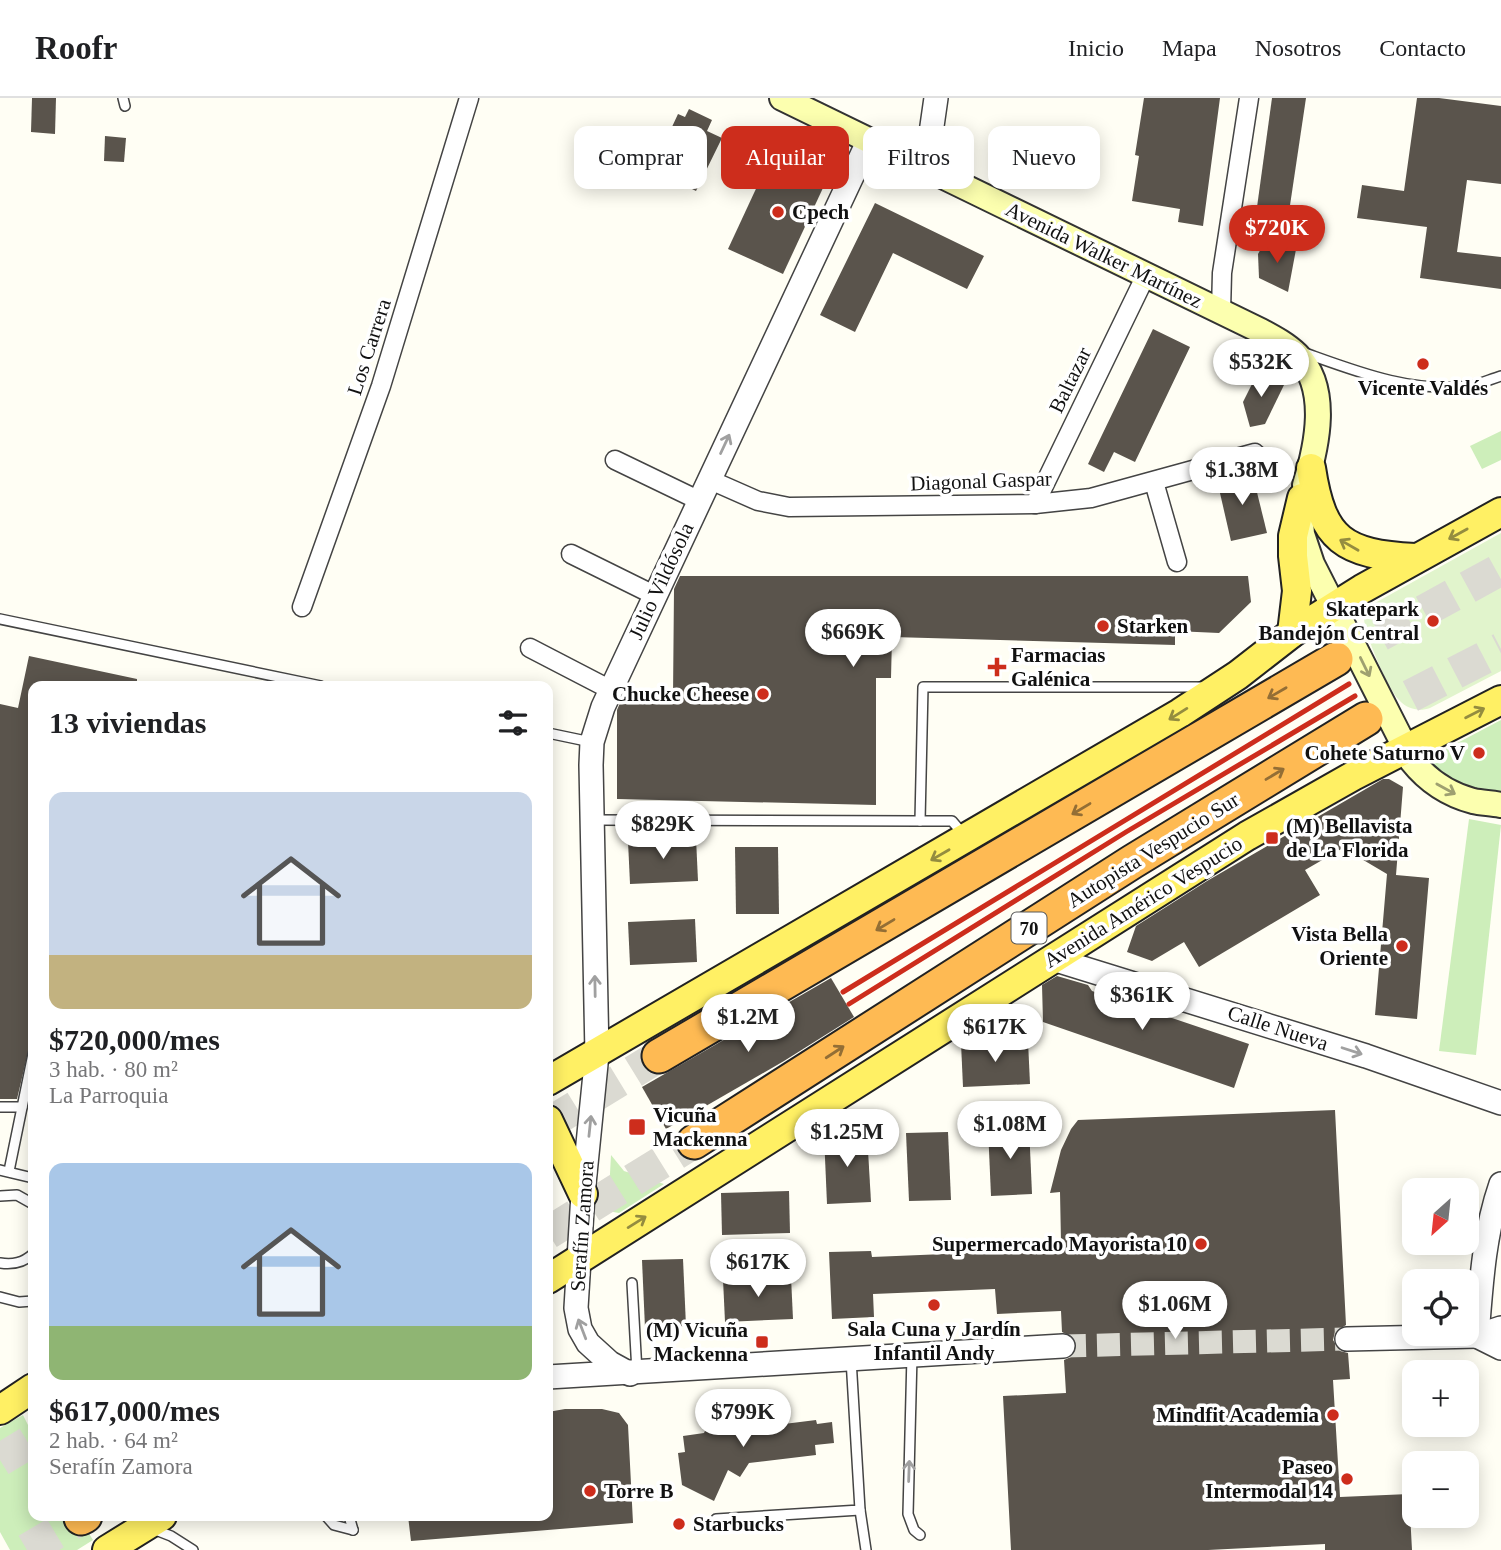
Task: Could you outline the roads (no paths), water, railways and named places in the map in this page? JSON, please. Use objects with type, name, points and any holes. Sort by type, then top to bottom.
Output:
[{"type":"highway","points":[[659,1056],[1336,659]]},
{"type":"highway","name":"Autopista Vespucio Sur","points":[[694,1142],[1132,862],[1366,719]]},
{"type":"main road","name":"Avenida Walker Martínez","points":[[783,98],[863,137]]},
{"type":"main road","name":"Avenida Walker Martínez","points":[[968,189],[1261,331],[1287,346],[1304,362],[1316,391],[1317,415],[1311,468],[1302,498],[1301,521],[1306,548],[1317,576],[1335,606],[1405,749],[1424,776],[1459,797],[1501,805]]},
{"type":"main road","points":[[1311,468],[1321,510],[1338,539],[1365,553],[1415,558]]},
{"type":"main road","points":[[1292,633],[1297,595],[1293,536],[1302,498]]},
{"type":"main road","points":[[553,1078],[968,839],[1180,713],[1292,633],[1335,606],[1415,558],[1501,512]]},
{"type":"main road","name":"Avenida Américo Vespucio","points":[[553,1276],[1247,836],[1405,749],[1501,700]]},
{"type":"main road","points":[[553,1131],[583,1194]]},
{"type":"main road","points":[[0,1385],[28,1386]]},
{"type":"main road","points":[[0,1410],[28,1390]]},
{"type":"main road","points":[[107,1550],[153,1521]]},
{"type":"street","name":"Los Carrera","points":[[302,607],[381,386],[469,98]]},
{"type":"street","points":[[932,126],[936,98]]},
{"type":"street","points":[[1222,311],[1222,273],[1249,98]]},
{"type":"street","name":"Julio Vildósola","points":[[597,1054],[591,820],[592,742],[596,724],[703,490],[863,153]]},
{"type":"street","name":"Baltazar","points":[[1035,505],[1146,275]]},
{"type":"street","name":"Diagonal Gaspar","points":[[615,460],[703,490],[789,507],[1035,505],[1091,498],[1255,453]]},
{"type":"street","points":[[1154,481],[1177,562]]},
{"type":"street","points":[[571,554],[654,595]]},
{"type":"street","points":[[530,648],[611,690]]},
{"type":"street","name":"Calle Nueva","points":[[1053,959],[1379,1060],[1501,1103]]},
{"type":"street","name":"Serafín Zamora","points":[[597,1054],[583,1194],[576,1308],[580,1329],[597,1353],[634,1373]]},
{"type":"street","points":[[1479,1308],[1488,1228],[1501,1184]]},
{"type":"street","points":[[1479,1335],[1501,1328]]},
{"type":"street","points":[[1479,1337],[1501,1348]]},
{"type":"street","points":[[1347,1339],[1402,1338]]},
{"type":"street","points":[[553,1377],[1063,1346]]},
{"type":"lane","points":[[1287,346],[1386,381],[1420,386],[1472,386],[1501,376]]},
{"type":"lane","points":[[0,619],[297,681]]},
{"type":"lane","points":[[920,821],[923,687],[1219,687]]},
{"type":"lane","points":[[553,734],[592,742]]},
{"type":"lane","points":[[591,820],[952,821],[968,839]]},
{"type":"lane","points":[[28,1078],[4,1171],[28,1177]]},
{"type":"lane","points":[[0,1107],[22,1107]]},
{"type":"lane","points":[[0,1196],[17,1195],[28,1201]]},
{"type":"lane","points":[[0,1262],[12,1264],[28,1257]]},
{"type":"lane","points":[[632,1283],[634,1373]]},
{"type":"lane","points":[[0,1297],[28,1302]]},
{"type":"lane","points":[[912,1354],[908,1514],[914,1530],[920,1535]]},
{"type":"lane","points":[[851,1359],[860,1510],[866,1550]]},
{"type":"lane","points":[[716,1520],[860,1510]]},
{"type":"lane","points":[[153,1521],[194,1550]]},
{"type":"lane","points":[[330,1521],[334,1525],[353,1530],[350,1521]]},
{"type":"tunnel","points":[[1336,659],[1501,569]]},
{"type":"tunnel","points":[[1366,719],[1501,649]]},
{"type":"tunnel","points":[[553,1121],[659,1056]]},
{"type":"tunnel","points":[[553,1230],[694,1142]]},
{"type":"tunnel","points":[[1063,1346],[1347,1339]]},
{"type":"tunnel","points":[[0,1460],[28,1443]]},
{"type":"tunnel","points":[[27,1550],[76,1521]]},
{"type":"railway","points":[[843,992],[1349,684]]},
{"type":"railway","points":[[849,1004],[1126,832],[1355,696]]},
{"type":"place","name":"Cpech","points":[[778,212]]},
{"type":"place","name":"Vicente Valdés","points":[[1423,364]]},
{"type":"place","name":"Skatepark Bandejón Central","points":[[1433,621]]},
{"type":"place","name":"Starken","points":[[1103,626]]},
{"type":"place","name":"Farmacias Galénica","points":[[997,667]]},
{"type":"place","name":"Chucke Cheese","points":[[763,694]]},
{"type":"place","name":"Cohete Saturno V","points":[[1479,753]]},
{"type":"place","name":"(M) Bellavista de La Florida","points":[[1272,838]]},
{"type":"place","name":"Vista Bella Oriente","points":[[1402,946]]},
{"type":"place","name":"Vicuña Mackenna","points":[[637,1127]]},
{"type":"place","name":"Supermercado Mayorista 10","points":[[1201,1244]]},
{"type":"place","name":"Sala Cuna y Jardín Infantil Andy","points":[[934,1305]]},
{"type":"place","name":"(M) Vicuña Mackenna","points":[[762,1342]]},
{"type":"place","name":"Mindfit Academia","points":[[1333,1415]]},
{"type":"place","name":"Paseo Intermodal 14","points":[[1347,1479]]},
{"type":"place","name":"Torre B","points":[[590,1491]]},
{"type":"place","name":"Starbucks","points":[[679,1524]]}]
